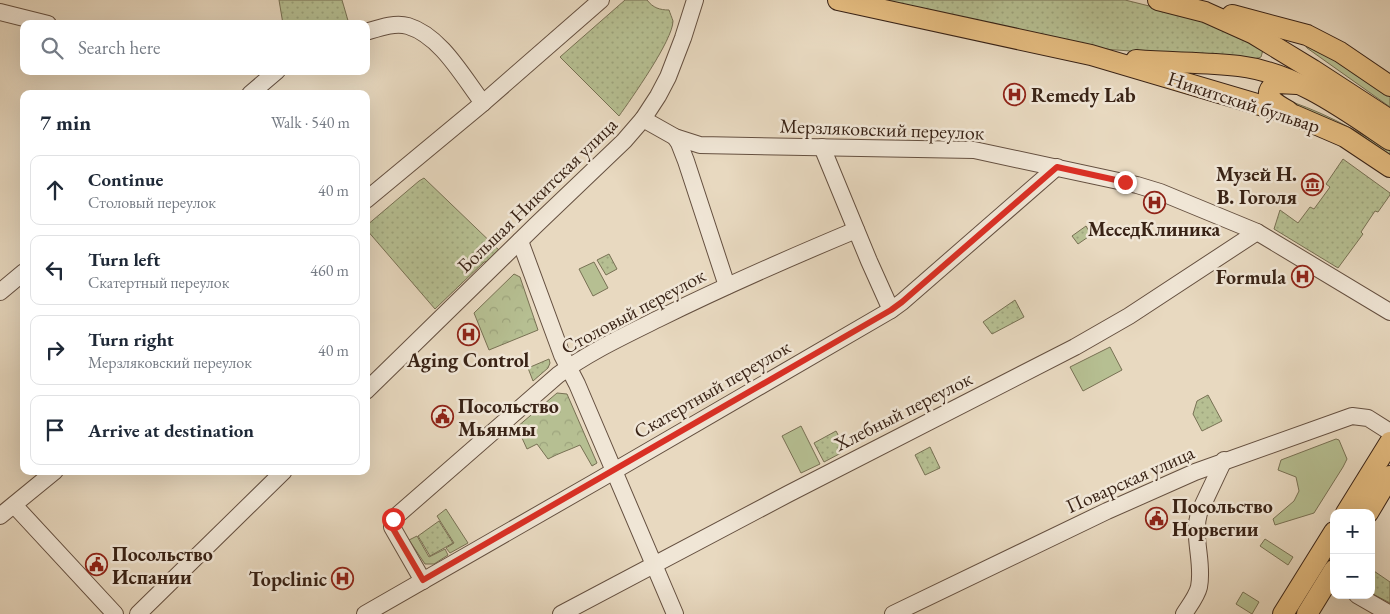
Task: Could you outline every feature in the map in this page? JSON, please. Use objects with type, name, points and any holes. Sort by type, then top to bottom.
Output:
[{"type":"main road","name":"Никитский бульвар","points":[[838,0],[1091,55],[1294,115],[1345,137],[1390,167]]},
{"type":"main road","name":"Никитский бульвар","points":[[1158,0],[1205,12],[1229,14],[1255,20],[1307,35],[1340,52],[1390,86]]},
{"type":"main road","name":"Никитский бульвар","points":[[1205,12],[1254,34],[1306,77],[1326,98],[1390,140]]},
{"type":"main road","points":[[1294,115],[1273,102],[1270,98],[1270,92],[1272,86],[1277,83],[1306,77],[1291,46],[1294,38],[1300,35],[1307,35]]},
{"type":"main road","name":"Никитский бульвар","points":[[1091,55],[1239,66],[1277,74],[1306,77],[1390,120]]},
{"type":"main road","points":[[1348,509],[1390,442]]},
{"type":"main road","points":[[1370,509],[1390,476]]},
{"type":"main road","points":[[1283,614],[1330,538]]},
{"type":"main road","points":[[1307,614],[1330,581]]},
{"type":"street","points":[[370,197],[483,103],[601,0]]},
{"type":"street","name":"Большая Никитская улица","points":[[370,387],[624,142],[643,119],[668,77],[695,0]]},
{"type":"street","points":[[0,12],[32,20]]},
{"type":"street","points":[[370,31],[394,25],[407,26],[421,32],[440,47],[483,103]]},
{"type":"street","points":[[255,90],[272,75]]},
{"type":"street","name":"Мерзляковский переулок","points":[[643,119],[674,137],[700,145],[974,150],[1148,188],[1257,232],[1390,312]]},
{"type":"street","points":[[674,137],[679,143],[686,161],[727,286]]},
{"type":"street","points":[[822,147],[891,310]]},
{"type":"street","name":"Скатертный переулок","points":[[365,614],[891,310],[910,296],[1057,167]]},
{"type":"street","name":"Столовый переулок","points":[[423,580],[392,527],[393,519],[568,367],[602,347],[727,286],[856,230]]},
{"type":"street","name":"Хлебный переулок","points":[[561,614],[1103,332],[1257,232]]},
{"type":"street","points":[[520,241],[562,355],[675,614]]},
{"type":"street","points":[[0,292],[20,275]]},
{"type":"street","name":"Поварская улица","points":[[893,614],[1107,511],[1224,460],[1352,416],[1368,418],[1390,432]]},
{"type":"street","points":[[1184,614],[1199,588],[1196,522],[1224,460]]},
{"type":"street","points":[[0,516],[50,475]]},
{"type":"street","points":[[138,614],[280,475]]},
{"type":"street","points":[[14,505],[115,614]]},
{"type":"street","points":[[1364,599],[1390,614]]},
{"type":"green space","points":[[279,0],[342,0],[348,20],[282,20]]},
{"type":"green space","points":[[625,0],[647,0],[657,8],[669,10],[673,21],[671,30],[659,55],[619,116],[560,57]]},
{"type":"green space","points":[[876,0],[1125,0],[1214,22],[1263,50],[1261,57],[1253,60],[1103,49]]},
{"type":"green space","points":[[1306,46],[1313,46],[1390,94],[1390,107],[1307,48]]},
{"type":"green space","points":[[1277,97],[1335,120],[1363,135],[1390,151],[1390,160]]},
{"type":"green space","points":[[1343,159],[1390,193],[1390,195],[1378,212],[1375,211],[1361,232],[1363,234],[1338,268],[1274,229],[1280,210],[1298,223],[1310,207],[1314,209],[1330,187],[1326,184]]},
{"type":"green space","points":[[424,178],[501,252],[491,261],[484,262],[435,309],[370,234],[370,223]]},
{"type":"green space","points":[[1086,226],[1091,235],[1078,244],[1072,236]]},
{"type":"green space","points":[[609,254],[617,269],[606,275],[597,260]]},
{"type":"green space","points":[[594,262],[608,288],[593,296],[579,269]]},
{"type":"green space","points":[[514,274],[520,277],[538,330],[489,350],[474,313]]},
{"type":"green space","points":[[1015,300],[1024,317],[992,334],[983,322]]},
{"type":"green space","points":[[1110,347],[1122,370],[1083,391],[1070,367]]},
{"type":"green space","points":[[549,359],[548,368],[533,381],[528,368]]},
{"type":"green space","points":[[557,393],[567,394],[597,463],[592,466],[580,445],[548,459],[537,444],[527,449],[517,427]]},
{"type":"green space","points":[[1208,395],[1222,421],[1202,431],[1193,414],[1197,401]]},
{"type":"green space","points":[[801,426],[820,464],[801,473],[782,436]]},
{"type":"green space","points":[[836,431],[844,446],[841,453],[824,462],[814,443]]},
{"type":"green space","points":[[1336,439],[1339,440],[1347,459],[1314,513],[1275,525],[1273,519],[1294,501],[1299,491],[1296,477],[1278,470],[1281,460]]},
{"type":"green space","points":[[930,447],[940,468],[925,475],[915,455]]},
{"type":"green space","points":[[446,509],[468,543],[450,553],[446,548],[454,543],[437,516]]},
{"type":"green space","points":[[439,521],[453,543],[430,556],[418,536]]},
{"type":"green space","points":[[417,536],[429,557],[445,549],[448,555],[434,564],[425,564],[409,540]]},
{"type":"green space","points":[[1265,539],[1293,557],[1288,565],[1260,546]]},
{"type":"green space","points":[[1375,572],[1390,582],[1390,603],[1375,595]]},
{"type":"green space","points":[[1243,592],[1259,602],[1252,614],[1236,604]]},
{"type":"place","name":"Remedy Lab","points":[[1015,95]]},
{"type":"place","name":"Музей Н. В. Гоголя","points":[[1313,185]]},
{"type":"place","name":"МеседКлиника","points":[[1154,203]]},
{"type":"place","name":"Formula","points":[[1302,277]]},
{"type":"place","name":"Aging Control","points":[[468,334]]},
{"type":"place","name":"Посольство Мьянмы","points":[[442,417]]},
{"type":"place","name":"Посольство Норвегии","points":[[1156,518]]},
{"type":"place","name":"Посольство Испании","points":[[96,565]]},
{"type":"place","name":"Topclinic","points":[[343,579]]},
{"type":"route","points":[[393,519],[392,527],[423,580],[891,310],[1057,167],[1125,182]]}]
